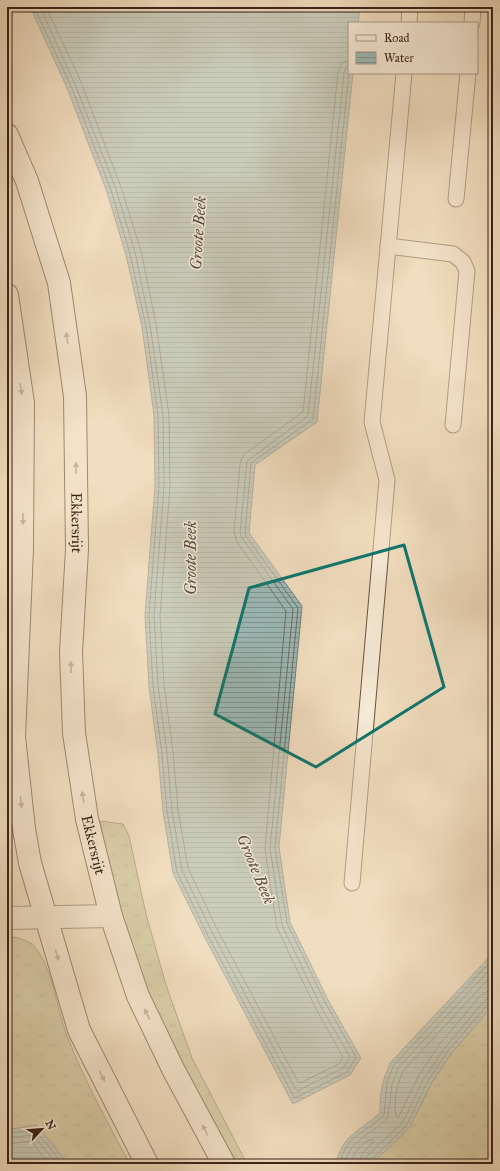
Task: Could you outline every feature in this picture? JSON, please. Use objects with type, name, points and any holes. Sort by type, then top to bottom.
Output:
[{"type":"main road","name":"Ekkersrijt","points":[[7,135],[27,181],[59,283],[75,396],[77,549],[71,652],[74,733],[87,819],[111,916],[138,996],[173,1069],[224,1164]]},
{"type":"main road","points":[[7,295],[23,402],[22,549],[14,737],[24,829],[30,863],[79,1030],[147,1164]]},
{"type":"main road","points":[[7,918],[111,916]]},
{"type":"lane","points":[[408,22],[410,7]]},
{"type":"lane","points":[[472,22],[474,7]]},
{"type":"lane","points":[[352,883],[386,480],[372,422],[404,74]]},
{"type":"lane","points":[[456,199],[468,74]]},
{"type":"lane","points":[[388,246],[453,254],[463,262],[467,271],[453,425]]},
{"type":"highlighted area","points":[[404,545],[444,687],[316,767],[215,714],[249,588]]},
{"type":"green space","points":[[100,821],[123,824],[129,836],[146,914],[166,985],[192,1058],[247,1164],[237,1164],[182,1063],[148,991],[121,913],[105,855]]},
{"type":"green space","points":[[7,936],[30,942],[42,957],[51,980],[69,1041],[98,1103],[130,1164],[68,1164],[37,1125],[7,1130]]},
{"type":"green space","points":[[493,1005],[493,1156],[485,1164],[372,1164],[421,1106],[431,1084],[451,1054]]},
{"type":"water","name":"Groote Beek","points":[[30,7],[360,7],[358,22],[348,22],[348,74],[353,74],[317,422],[255,465],[249,533],[302,606],[279,847],[290,922],[329,1002],[361,1058],[350,1075],[293,1104],[204,936],[173,873],[163,811],[158,754],[149,686],[145,615],[155,486],[154,415],[142,327],[126,255],[107,192],[67,88]]},
{"type":"water","points":[[493,953],[493,1005],[451,1054],[431,1084],[410,1127],[372,1164],[336,1164],[342,1147],[347,1140],[380,1113],[382,1087],[390,1063]]},
{"type":"water","points":[[37,1125],[68,1164],[7,1164],[7,1130]]}]
